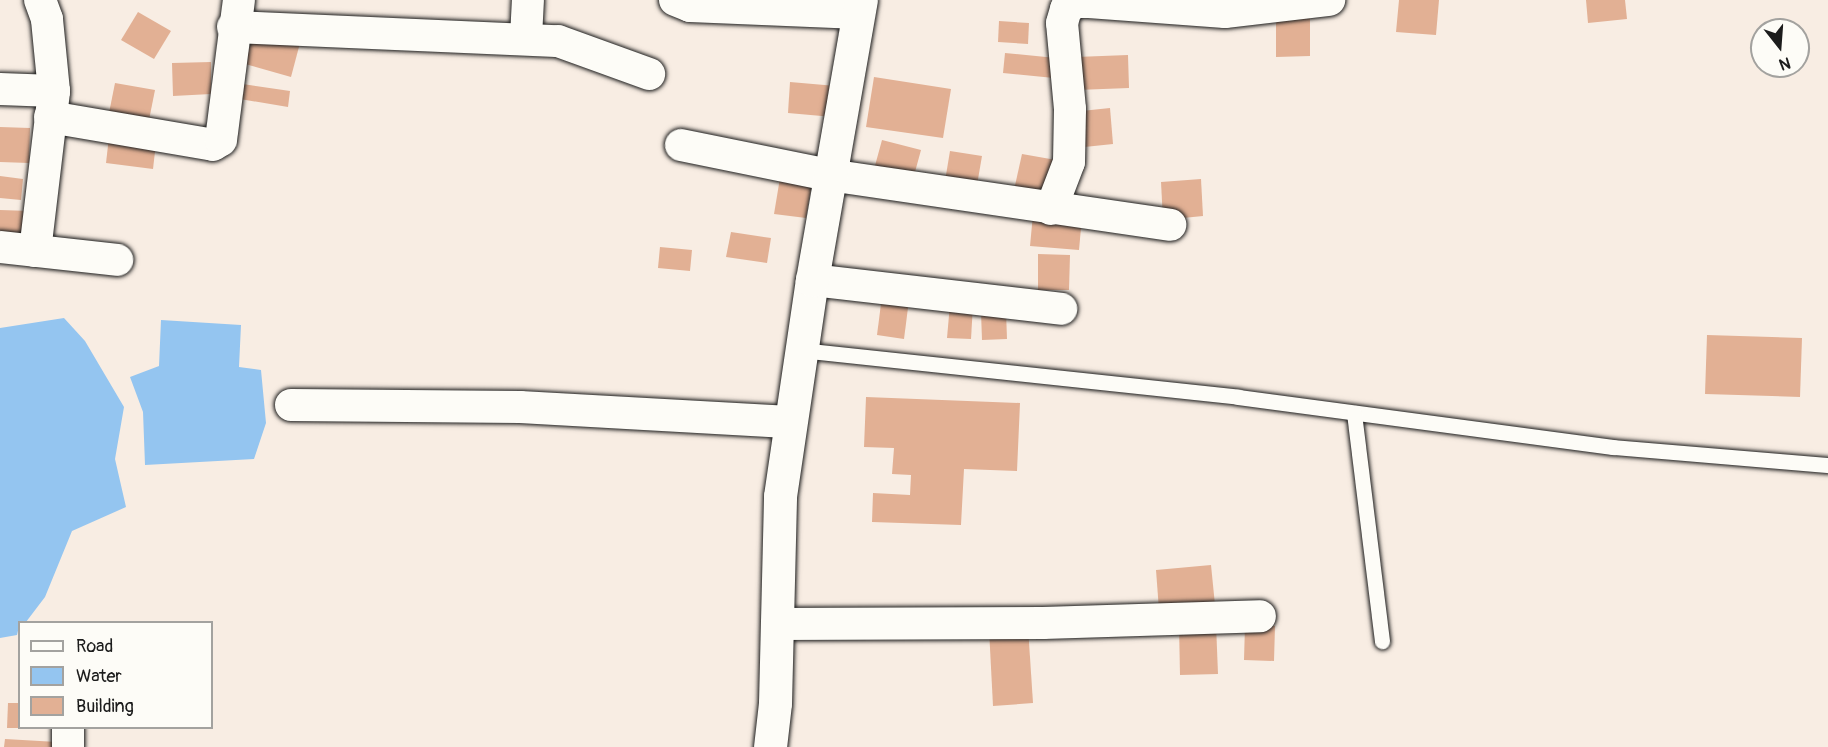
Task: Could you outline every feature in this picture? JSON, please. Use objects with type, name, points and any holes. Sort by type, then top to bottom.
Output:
[{"type":"street","points":[[35,251],[52,104],[47,19],[40,0]]},
{"type":"street","points":[[526,37],[528,0]]},
{"type":"street","points":[[675,0],[690,6],[860,6],[829,175],[780,496],[775,703],[770,747]]},
{"type":"street","points":[[1051,209],[1069,162],[1070,109],[1062,23],[1066,9],[1076,2],[1089,2],[1225,12],[1329,0]]},
{"type":"street","points":[[0,89],[213,145],[224,134],[236,14],[526,37],[581,47],[649,74]]},
{"type":"street","points":[[681,145],[829,175],[1170,225]]},
{"type":"street","points":[[0,247],[117,260]]},
{"type":"street","points":[[812,280],[1061,309]]},
{"type":"street","points":[[291,405],[520,407],[791,422]]},
{"type":"street","points":[[777,624],[1260,616]]},
{"type":"street","points":[[68,729],[68,747]]},
{"type":"lane","points":[[801,350],[1354,412],[1613,447],[1828,465]]},
{"type":"lane","points":[[1354,412],[1382,641]]},
{"type":"water","points":[[64,318],[85,341],[124,407],[115,459],[126,507],[72,531],[45,597],[27,621],[18,621],[17,635],[0,638],[0,328]]},
{"type":"water","points":[[161,320],[241,325],[239,367],[261,370],[266,423],[254,459],[145,465],[143,412],[130,377],[159,366]]},
{"type":"building","points":[[1399,0],[1439,0],[1436,35],[1396,32]]},
{"type":"building","points":[[1586,0],[1625,0],[1627,19],[1588,23]]},
{"type":"building","points":[[138,12],[171,31],[154,59],[121,40]]},
{"type":"building","points":[[1310,16],[1310,56],[1276,57],[1276,17]]},
{"type":"building","points":[[999,21],[1029,23],[1028,44],[998,42]]},
{"type":"building","points":[[254,31],[300,43],[291,77],[245,64]]},
{"type":"building","points":[[1005,53],[1056,58],[1054,78],[1003,73]]},
{"type":"building","points":[[1128,55],[1129,88],[1077,90],[1076,57]]},
{"type":"building","points":[[211,62],[211,94],[173,96],[172,63]]},
{"type":"building","points":[[874,77],[951,89],[943,138],[866,127]]},
{"type":"building","points":[[790,82],[836,86],[833,117],[788,113]]},
{"type":"building","points":[[115,83],[155,90],[149,120],[109,113]]},
{"type":"building","points":[[236,83],[290,91],[288,107],[234,98]]},
{"type":"building","points":[[1110,108],[1113,144],[1075,148],[1072,112]]},
{"type":"building","points":[[0,127],[30,128],[29,163],[0,162]]},
{"type":"building","points":[[109,137],[156,143],[153,169],[106,163]]},
{"type":"building","points":[[882,140],[921,150],[912,183],[873,173]]},
{"type":"building","points":[[950,151],[982,156],[977,185],[945,181]]},
{"type":"building","points":[[1022,154],[1056,160],[1048,197],[1014,190]]},
{"type":"building","points":[[781,172],[813,177],[806,218],[774,214]]},
{"type":"building","points":[[0,176],[23,179],[21,200],[0,198]]},
{"type":"building","points":[[1201,179],[1203,216],[1163,220],[1161,182]]},
{"type":"building","points":[[0,210],[30,211],[29,239],[0,237]]},
{"type":"building","points":[[1033,214],[1082,217],[1079,250],[1030,246]]},
{"type":"building","points":[[731,232],[771,238],[767,263],[726,257]]},
{"type":"building","points":[[660,247],[692,250],[690,271],[658,268]]},
{"type":"building","points":[[1038,254],[1070,255],[1069,290],[1038,290]]},
{"type":"building","points":[[882,296],[909,300],[904,339],[877,335]]},
{"type":"building","points":[[950,304],[973,305],[971,339],[947,338]]},
{"type":"building","points":[[1006,311],[1007,339],[982,340],[981,312]]},
{"type":"building","points":[[1707,335],[1802,338],[1800,397],[1705,394]]},
{"type":"building","points":[[866,397],[1020,403],[1017,471],[964,469],[961,525],[872,522],[873,493],[910,495],[911,475],[892,474],[894,448],[864,447]]},
{"type":"building","points":[[1211,565],[1215,605],[1159,610],[1156,570]]},
{"type":"building","points":[[1216,624],[1218,674],[1180,675],[1179,625]]},
{"type":"building","points":[[1245,625],[1275,626],[1274,661],[1244,660]]},
{"type":"building","points":[[1028,627],[1033,703],[993,706],[989,629]]},
{"type":"building","points":[[8,703],[18,703],[18,728],[7,728]]},
{"type":"building","points":[[5,739],[57,742],[57,747],[4,747]]}]
